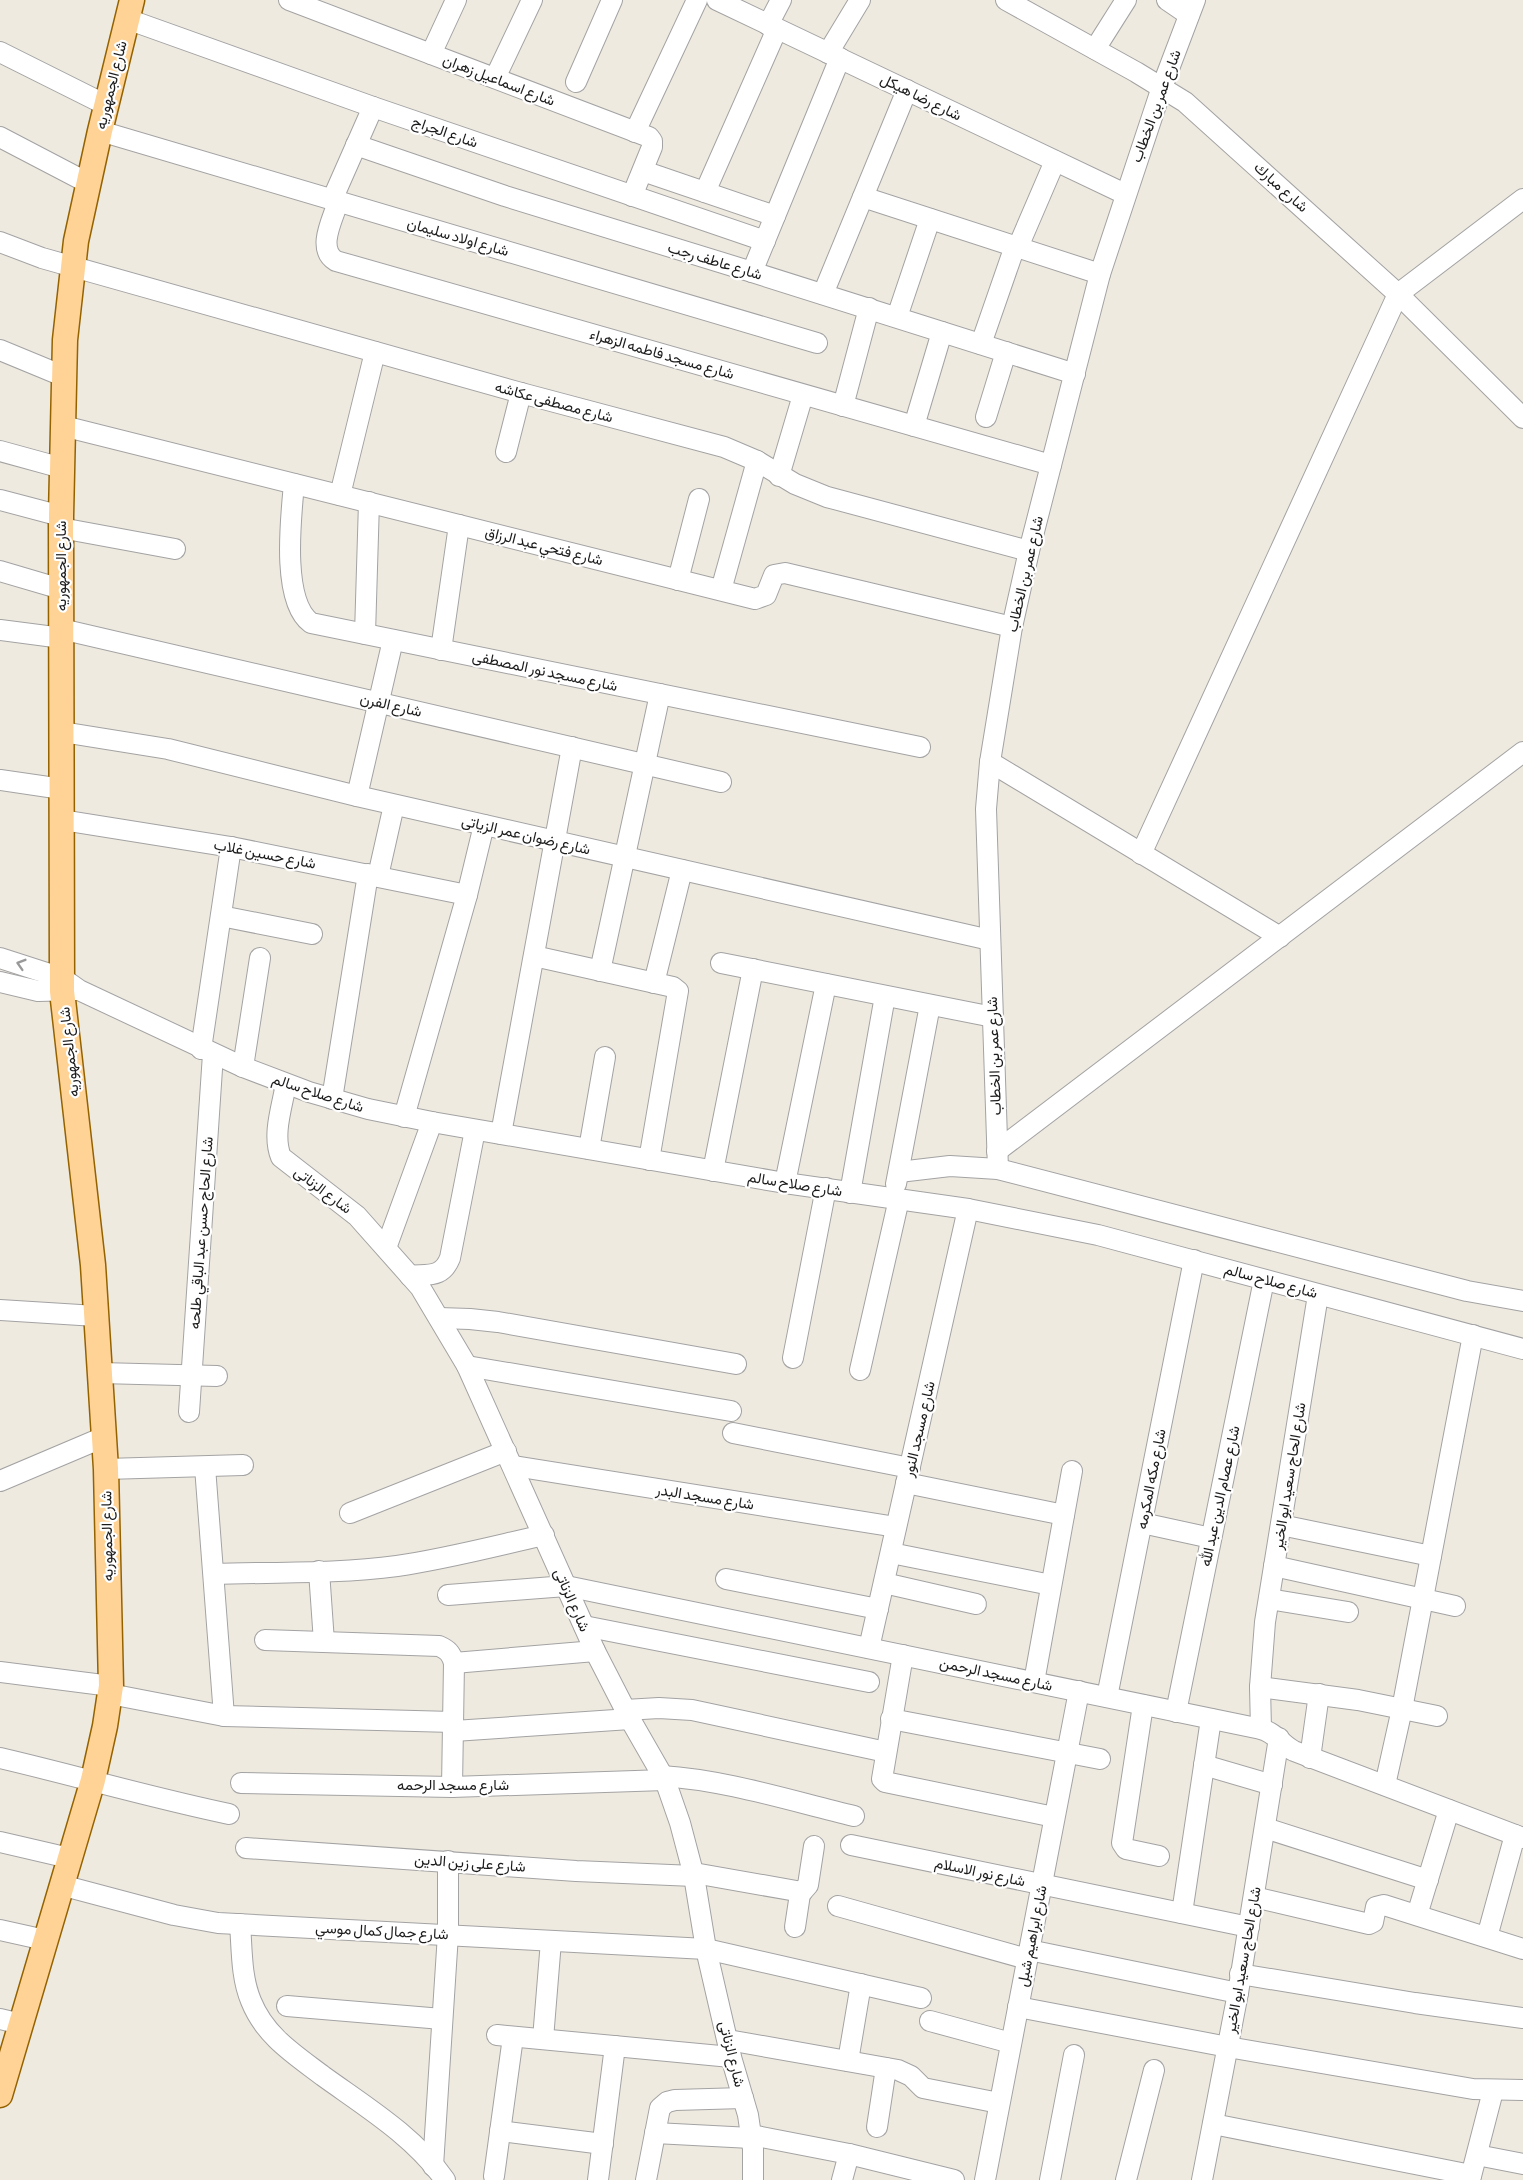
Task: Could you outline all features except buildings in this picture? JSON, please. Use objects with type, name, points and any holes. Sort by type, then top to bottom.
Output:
[{"type":"main road","name":"شارع الجمهوريه","points":[[0,2094],[10,2021],[45,1940],[93,1780],[104,1735],[111,1690],[106,1469],[93,1265],[68,986],[62,820],[61,522],[63,376],[73,267],[88,183],[128,6]]},
{"type":"street","name":"شارع اسماعيل زهران","points":[[290,0],[649,137],[653,144],[632,196]]},
{"type":"street","points":[[432,54],[456,0]]},
{"type":"street","points":[[495,78],[532,0]]},
{"type":"street","points":[[576,82],[612,0]]},
{"type":"street","points":[[635,132],[697,0]]},
{"type":"street","name":"شارع رضا هيكل","points":[[717,0],[1125,194]]},
{"type":"street","points":[[705,192],[773,27],[781,0]]},
{"type":"street","points":[[752,272],[834,56],[860,0]]},
{"type":"street","name":"شارع مبارك","points":[[1006,0],[1162,87],[1206,120],[1398,294],[1523,418]]},
{"type":"street","points":[[1095,49],[1125,0]]},
{"type":"street","points":[[1167,0],[1192,8]]},
{"type":"street","name":"شارع الجراج","points":[[128,6],[374,107],[765,241]]},
{"type":"street","name":"شارع عمر بن الخطاب","points":[[998,1160],[985,832],[990,762],[1012,627],[1029,551],[1100,274],[1162,87],[1192,8]]},
{"type":"street","points":[[0,52],[106,105]]},
{"type":"street","points":[[823,294],[907,90]]},
{"type":"street","name":"شارع مسجد فاطمه الزهراء","points":[[374,107],[356,145],[335,201],[326,244],[327,254],[336,261],[1051,465]]},
{"type":"street","name":"شارع اولاد سليمان","points":[[100,131],[817,343]]},
{"type":"street","points":[[0,137],[88,183]]},
{"type":"street","name":"شارع عاطف رجب","points":[[356,145],[466,184],[1075,374]]},
{"type":"street","points":[[981,344],[1017,247],[1055,161]]},
{"type":"street","points":[[643,171],[775,216]]},
{"type":"street","points":[[863,197],[1100,274]]},
{"type":"street","points":[[1141,854],[1398,294],[1523,199]]},
{"type":"street","points":[[897,317],[930,219]]},
{"type":"street","name":"شارع مصطفى عكاشه","points":[[0,242],[73,267],[521,393],[724,447],[757,461],[780,476],[827,497],[1029,551]]},
{"type":"street","points":[[843,406],[869,308]]},
{"type":"street","points":[[915,426],[942,332]]},
{"type":"street","points":[[0,350],[63,376]]},
{"type":"street","points":[[340,495],[375,352]]},
{"type":"street","points":[[986,417],[1006,352]]},
{"type":"street","points":[[506,452],[521,393]]},
{"type":"street","points":[[780,476],[803,395]]},
{"type":"street","name":"شارع فتحي عبد الرزاق","points":[[63,426],[759,599],[768,592],[774,575],[785,573],[1012,627]]},
{"type":"street","points":[[0,451],[62,468]]},
{"type":"street","points":[[721,590],[757,461]]},
{"type":"street","name":"شارع مسجد نور المصطفى","points":[[294,484],[290,548],[294,591],[300,611],[311,623],[920,747]]},
{"type":"street","points":[[678,580],[699,499]]},
{"type":"street","points":[[0,500],[61,522],[175,549]]},
{"type":"street","points":[[365,634],[369,502]]},
{"type":"street","points":[[441,650],[459,525]]},
{"type":"street","points":[[0,571],[61,590]]},
{"type":"street","name":"شارع الفرن","points":[[0,630],[62,634],[378,702],[721,782]]},
{"type":"street","points":[[357,796],[393,640]]},
{"type":"street","points":[[600,971],[660,694]]},
{"type":"street","name":"شارع رضوان عمر الزياتى","points":[[62,732],[168,749],[394,805],[990,940]]},
{"type":"street","points":[[501,1134],[572,747]]},
{"type":"street","points":[[998,1160],[1280,937],[1523,752]]},
{"type":"street","points":[[990,762],[1280,937]]},
{"type":"street","points":[[0,780],[62,789]]},
{"type":"street","points":[[332,1099],[373,875],[394,805]]},
{"type":"street","name":"شارع حسين غلاب","points":[[62,820],[231,847],[467,895]]},
{"type":"street","points":[[404,1117],[467,895],[484,825]]},
{"type":"street","name":"شارع الحاج حسن عبد الباقي طلحه","points":[[189,1412],[207,1051],[220,916],[231,847]]},
{"type":"street","points":[[654,983],[682,870]]},
{"type":"street","points":[[220,916],[312,934]]},
{"type":"street","points":[[534,956],[677,989],[678,996],[649,1160]]},
{"type":"street","name":"شارع صلاح سالم","points":[[0,958],[68,986],[243,1068],[332,1099],[404,1117],[476,1130],[785,1183],[968,1209],[1098,1235],[1523,1348]]},
{"type":"street","points":[[243,1068],[260,958]]},
{"type":"street","points":[[721,963],[993,1017]]},
{"type":"street","points":[[713,1170],[753,969]]},
{"type":"street","points":[[0,982],[27,990],[68,986]]},
{"type":"street","points":[[785,1183],[826,984]]},
{"type":"street","points":[[850,1192],[885,996]]},
{"type":"street","points":[[860,1370],[896,1198],[930,1005]]},
{"type":"street","points":[[589,1149],[605,1057]]},
{"type":"street","name":"شارع الزناتى","points":[[286,1084],[277,1136],[277,1147],[281,1157],[357,1216],[420,1287],[467,1366],[595,1652],[663,1778],[680,1823],[694,1875],[706,1949],[751,2137],[753,2180]]},
{"type":"street","points":[[386,1248],[432,1122]]},
{"type":"street","points":[[410,1276],[439,1273],[446,1268],[476,1130]]},
{"type":"street","points":[[899,1172],[998,1160],[1467,1291],[1523,1301]]},
{"type":"street","points":[[793,1358],[826,1188]]},
{"type":"street","name":"شارع مسجد النور","points":[[869,1648],[968,1209]]},
{"type":"street","name":"شارع مكه المكرمه","points":[[1107,1697],[1194,1260]]},
{"type":"street","name":"شارع عصام الدين عبد الله","points":[[1176,1712],[1264,1280]]},
{"type":"street","name":"شارع الحاج سعيد ابو الخير","points":[[1261,1729],[1261,1657],[1318,1295]]},
{"type":"street","points":[[0,1310],[96,1316]]},
{"type":"street","points":[[439,1318],[498,1322],[736,1364]]},
{"type":"street","points":[[1385,1785],[1402,1709],[1473,1335]]},
{"type":"street","points":[[467,1366],[731,1411]]},
{"type":"street","points":[[100,1373],[217,1376]]},
{"type":"street","points":[[733,1433],[1064,1515]]},
{"type":"street","points":[[0,1481],[104,1437]]},
{"type":"street","points":[[350,1513],[510,1459]]},
{"type":"street","name":"شارع مسجد البدر","points":[[510,1459],[896,1527]]},
{"type":"street","points":[[106,1469],[243,1466]]},
{"type":"street","points":[[205,1467],[224,1716]]},
{"type":"street","points":[[1034,1682],[1072,1471]]},
{"type":"street","points":[[1142,1523],[1211,1538]]},
{"type":"street","points":[[1281,1525],[1431,1556]]},
{"type":"street","points":[[214,1574],[396,1566],[434,1560],[544,1535]]},
{"type":"street","points":[[891,1553],[1051,1585]]},
{"type":"street","points":[[1274,1566],[1455,1606]]},
{"type":"street","points":[[319,1570],[324,1642]]},
{"type":"street","points":[[726,1579],[878,1609]]},
{"type":"street","points":[[884,1584],[976,1604]]},
{"type":"street","name":"شارع مسجد الرحمن","points":[[448,1595],[567,1586],[1261,1729],[1279,1738],[1287,1748],[1310,1758],[1519,1837]]},
{"type":"street","points":[[1269,1599],[1348,1612]]},
{"type":"street","points":[[584,1626],[869,1682]]},
{"type":"street","points":[[265,1640],[439,1646],[447,1649],[454,1663],[452,1787]]},
{"type":"street","points":[[454,1663],[595,1652]]},
{"type":"street","points":[[903,1655],[881,1777],[883,1781],[1054,1817]]},
{"type":"street","points":[[0,1672],[111,1690],[224,1716],[453,1727],[627,1715],[659,1708],[692,1710],[885,1752]]},
{"type":"street","points":[[1260,1687],[1319,1694],[1437,1716]]},
{"type":"street","name":"شارع ابراهيم شبل","points":[[985,2180],[1078,1691]]},
{"type":"street","points":[[1310,1758],[1319,1694]]},
{"type":"street","points":[[1143,1705],[1122,1843],[1126,1849],[1159,1856]]},
{"type":"street","points":[[891,1719],[1100,1759]]},
{"type":"street","points":[[1182,1913],[1211,1719]]},
{"type":"street","name":"شارع الحاج سعيد ابو الخير","points":[[1202,2180],[1249,1927],[1279,1738]]},
{"type":"street","points":[[0,1758],[93,1780],[158,1799],[229,1814]]},
{"type":"street","points":[[1204,1765],[1272,1785]]},
{"type":"street","name":"شارع مسجد الرحمه","points":[[241,1783],[452,1787],[687,1777],[854,1816]]},
{"type":"street","points":[[1417,1915],[1449,1810]]},
{"type":"street","points":[[1265,1828],[1428,1880]]},
{"type":"street","points":[[1487,1938],[1519,1837]]},
{"type":"street","points":[[0,1842],[69,1858]]},
{"type":"street","name":"شارع نور الاسلام","points":[[851,1845],[1249,1927]]},
{"type":"street","points":[[795,1927],[798,1899],[808,1885],[814,1846]]},
{"type":"street","name":"شارع على زين الدين","points":[[246,1848],[565,1870],[694,1875],[802,1892]]},
{"type":"street","points":[[439,2173],[442,2019],[448,1934],[448,1861]]},
{"type":"street","name":"شارع جمال كمال موسي","points":[[61,1886],[196,1920],[706,1949],[921,1998]]},
{"type":"street","points":[[1254,1897],[1369,1924],[1372,1922],[1376,1907],[1381,1905],[1523,1949]]},
{"type":"street","points":[[838,1906],[1028,1954],[1239,1984],[1415,2003],[1523,2018]]},
{"type":"street","points":[[240,1924],[244,1981],[251,2002],[263,2023],[278,2042],[406,2136],[439,2173]]},
{"type":"street","points":[[0,1930],[45,1940]]},
{"type":"street","points":[[543,2039],[551,1941]]},
{"type":"street","points":[[848,2061],[861,1984]]},
{"type":"street","points":[[287,2006],[442,2019]]},
{"type":"street","points":[[1018,2007],[1228,2047],[1473,2089],[1523,2090]]},
{"type":"street","points":[[930,2021],[1011,2043]]},
{"type":"street","points":[[494,2176],[500,2131],[505,2036],[615,2046],[730,2048],[848,2061],[905,2072],[923,2088],[999,2103]]},
{"type":"street","points":[[598,2180],[615,2046]]},
{"type":"street","points":[[1050,2180],[1074,2055]]},
{"type":"street","points":[[877,2127],[886,2068]]},
{"type":"street","points":[[1126,2180],[1154,2070]]},
{"type":"street","points":[[1213,2124],[1406,2171],[1471,2178],[1493,2091]]},
{"type":"street","points":[[646,2180],[660,2108],[667,2102],[743,2098]]},
{"type":"street","points":[[500,2131],[603,2144]]},
{"type":"street","points":[[655,2133],[751,2137],[849,2154],[913,2175],[954,2180]]},
{"type":"street","points":[[842,2180],[849,2154]]},
{"type":"street","points":[[1477,2156],[1523,2164]]}]
